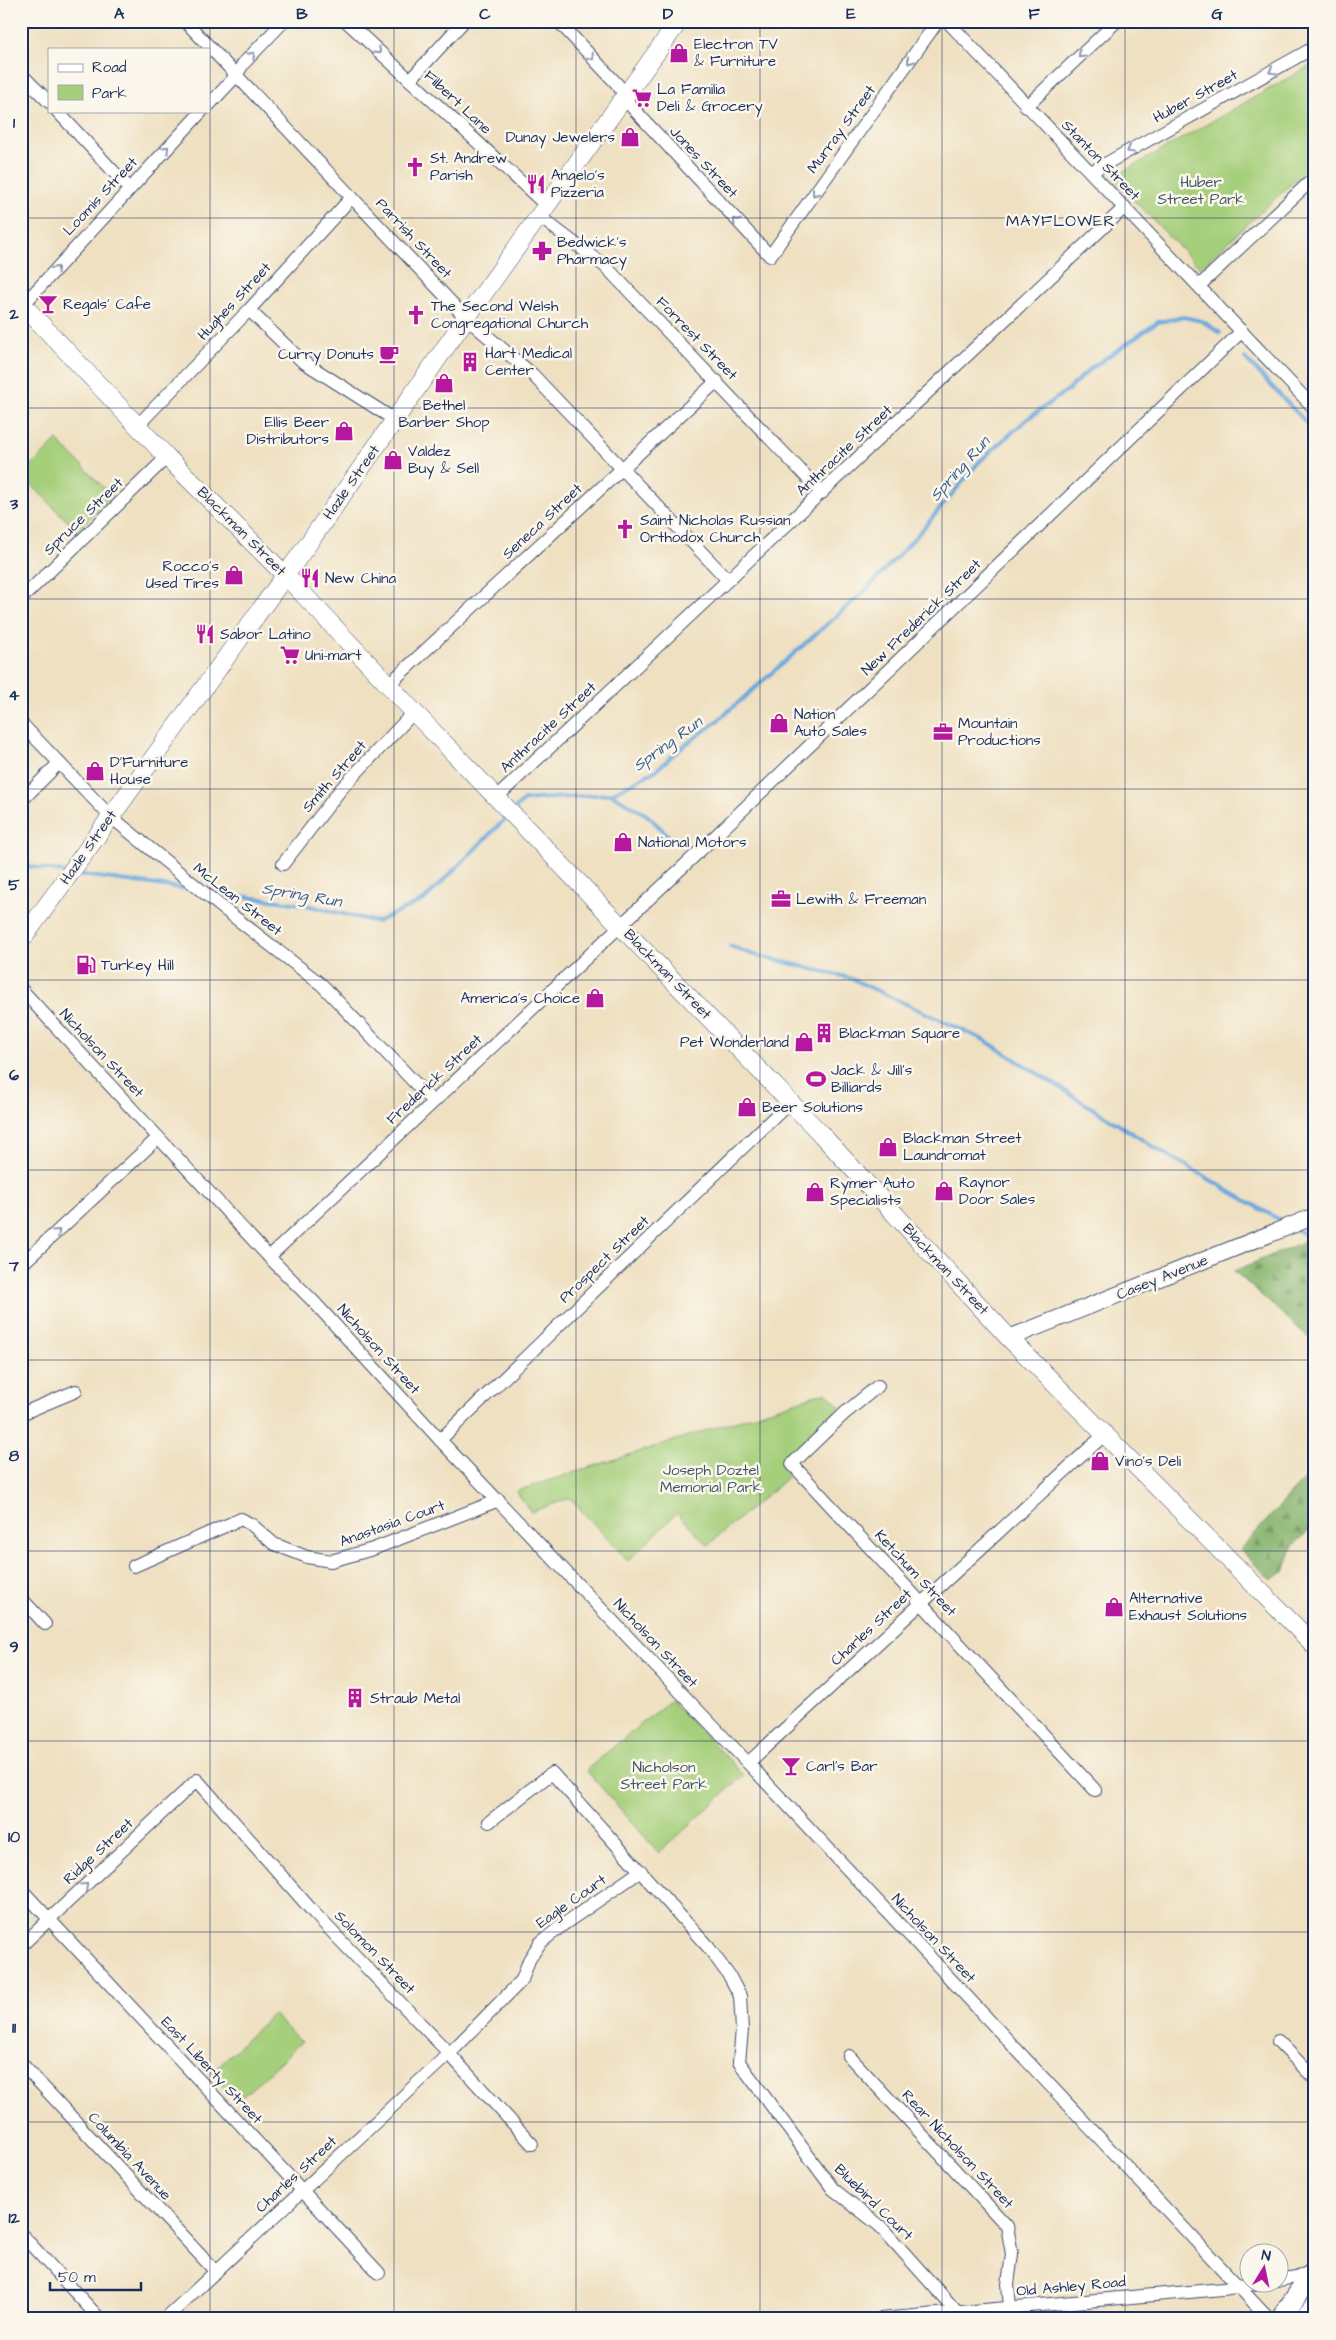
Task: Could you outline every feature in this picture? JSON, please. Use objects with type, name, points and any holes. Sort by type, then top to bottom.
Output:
[{"type":"main road","name":"Hazle Street","points":[[21,940],[285,575],[679,21]]},
{"type":"main road","name":"Blackman Street","points":[[22,304],[167,457],[285,575],[388,685],[790,1102],[1009,1338],[1315,1646]]},
{"type":"main road","points":[[1281,2319],[1315,2269]]},
{"type":"main road","points":[[1305,2319],[1315,2306]]},
{"type":"street","name":"Parrish Street","points":[[185,21],[466,318],[532,374],[728,580]]},
{"type":"street","points":[[210,104],[236,76],[243,64],[284,21]]},
{"type":"street","name":"Filbert Lane","points":[[346,21],[410,80],[544,212]]},
{"type":"street","points":[[410,80],[464,21]]},
{"type":"street","name":"Jones Street","points":[[558,21],[625,96],[630,105],[668,148],[770,256]]},
{"type":"street","name":"Murray Street","points":[[770,256],[938,21]]},
{"type":"street","name":"Stanton Street","points":[[947,21],[1315,408]]},
{"type":"street","points":[[1026,106],[1117,21]]},
{"type":"street","name":"Huber Street","points":[[1091,172],[1315,47]]},
{"type":"street","points":[[21,74],[48,101]]},
{"type":"street","points":[[59,112],[129,188]]},
{"type":"street","name":"Loomis Street","points":[[22,304],[201,112]]},
{"type":"street","points":[[1199,286],[1315,177]]},
{"type":"street","name":"Hughes Street","points":[[138,425],[249,310],[352,197]]},
{"type":"street","name":"Anthracite Street","points":[[507,808],[728,580],[1125,208]]},
{"type":"street","name":"Forrest Street","points":[[544,212],[606,267],[717,380],[822,492]]},
{"type":"street","points":[[249,310],[302,361],[394,420]]},
{"type":"street","name":"New Frederick Street","points":[[621,925],[1242,331]]},
{"type":"street","name":"Seneca Street","points":[[388,685],[717,380]]},
{"type":"street","name":"Spruce Street","points":[[21,599],[167,457]]},
{"type":"street","name":"Smith Street","points":[[283,864],[341,789],[414,712]]},
{"type":"street","name":"McLean Street","points":[[21,722],[110,816],[224,909],[322,985],[433,1102]]},
{"type":"street","points":[[21,801],[60,763]]},
{"type":"street","name":"Frederick Street","points":[[269,1257],[621,925]]},
{"type":"street","name":"Nicholson Street","points":[[21,989],[269,1257],[314,1302],[440,1440],[748,1763],[1238,2286]]},
{"type":"street","name":"Prospect Street","points":[[440,1440],[790,1102]]},
{"type":"street","points":[[21,1265],[158,1138]]},
{"type":"street","name":"Casey Avenue","points":[[1009,1338],[1315,1216]]},
{"type":"street","name":"Ketchum Street","points":[[878,1386],[845,1413],[792,1464],[1095,1790]]},
{"type":"street","points":[[21,1414],[76,1391]]},
{"type":"street","name":"Charles Street","points":[[748,1763],[1105,1434]]},
{"type":"street","name":"Anastasia Court","points":[[134,1566],[241,1519],[252,1525],[274,1544],[307,1557],[331,1561],[373,1549],[498,1500]]},
{"type":"street","points":[[21,1598],[46,1624]]},
{"type":"street","points":[[489,1822],[552,1773],[641,1871]]},
{"type":"street","name":"Ridge Street","points":[[21,1946],[196,1780]]},
{"type":"street","name":"Solomon Street","points":[[196,1780],[316,1914],[532,2144]]},
{"type":"street","name":"Eagle Court","points":[[449,2054],[522,1980],[529,1960],[540,1943],[564,1924],[641,1871]]},
{"type":"street","name":"Bluebird Court","points":[[641,1871],[709,1948],[730,1977],[740,1996],[742,2010],[739,2062],[833,2189],[880,2226],[957,2312]]},
{"type":"street","name":"East Liberty Street","points":[[21,1889],[379,2273]]},
{"type":"street","points":[[1278,2041],[1315,2079]]},
{"type":"street","name":"Charles Street","points":[[165,2319],[302,2189],[449,2054]]},
{"type":"street","name":"Rear Nicholson Street","points":[[849,2056],[1008,2226],[1012,2254],[1008,2284],[1010,2307]]},
{"type":"street","name":"Columbia Avenue","points":[[21,2063],[216,2272]]},
{"type":"street","points":[[21,2234],[100,2319]]},
{"type":"street","points":[[1288,2278],[1315,2269]]},
{"type":"street","name":"Old Ashley Road","points":[[880,2319],[1238,2286]]},
{"type":"street","name":"Nicholson Street","points":[[1244,2292],[1269,2319]]},
{"type":"green space","name":"Huber Street Park","points":[[1315,63],[1315,162],[1200,268],[1112,178]]},
{"type":"green space","points":[[57,440],[112,496],[77,531],[22,475]]},
{"type":"green space","points":[[1315,1237],[1315,1343],[1234,1271]]},
{"type":"green space","name":"Joseph Doztel Memorial Park","points":[[826,1392],[840,1407],[783,1465],[788,1477],[708,1545],[677,1513],[628,1561],[570,1498],[531,1512],[516,1491]]},
{"type":"green space","points":[[1315,1467],[1315,1525],[1292,1547],[1284,1572],[1271,1580],[1240,1550]]},
{"type":"green space","name":"Nicholson Street Park","points":[[670,1700],[744,1775],[659,1853],[586,1770]]},
{"type":"green space","points":[[273,2014],[301,2042],[237,2102],[211,2073]]},
{"type":"waterway","name":"Spring Run","points":[[514,810],[524,800],[611,794],[655,771],[681,748],[715,723],[867,589],[922,530],[979,462],[1026,420],[1068,390],[1090,369],[1158,322],[1183,317],[1202,321],[1220,333]]},
{"type":"waterway","name":"Spring Run","points":[[1245,358],[1315,432]]},
{"type":"waterway","points":[[611,794],[647,815],[677,844]]},
{"type":"waterway","name":"Spring Run","points":[[209,892],[302,904],[377,922],[424,900],[507,817]]},
{"type":"waterway","name":"Spring Run","points":[[21,865],[63,872]]},
{"type":"waterway","name":"Spring Run","points":[[75,874],[195,890]]},
{"type":"waterway","points":[[730,946],[751,954],[850,978],[986,1041],[1157,1149],[1285,1223]]},
{"type":"waterway","points":[[1295,1229],[1315,1240]]},
{"type":"place","name":"Electron TV & Furniture","points":[[679,53]]},
{"type":"place","name":"La Familia Deli & Grocery","points":[[642,98]]},
{"type":"place","name":"Dunay Jewelers","points":[[630,137]]},
{"type":"place","name":"St. Andrew Parish","points":[[415,167]]},
{"type":"place","name":"Angelo's Pizzeria","points":[[536,184]]},
{"type":"place","name":"Bedwick's Pharmacy","points":[[542,251]]},
{"type":"place","name":"Regals' Cafe","points":[[48,304]]},
{"type":"place","name":"The Second Welsh Congregational Church","points":[[416,315]]},
{"type":"place","name":"Curry Donuts","points":[[389,354]]},
{"type":"place","name":"Hart Medical Center","points":[[470,362]]},
{"type":"place","name":"Bethel Barber Shop","points":[[444,383]]},
{"type":"place","name":"Ellis Beer Distributors","points":[[344,431]]},
{"type":"place","name":"Valdez Buy & Sell","points":[[393,460]]},
{"type":"place","name":"Saint Nicholas Russian Orthodox Church","points":[[625,529]]},
{"type":"place","name":"Rocco's Used Tires","points":[[234,575]]},
{"type":"place","name":"New China","points":[[310,578]]},
{"type":"place","name":"Sabor Latino","points":[[205,634]]},
{"type":"place","name":"Uni-mart","points":[[290,655]]},
{"type":"place","name":"Nation Auto Sales","points":[[779,723]]},
{"type":"place","name":"Mountain Productions","points":[[943,732]]},
{"type":"place","name":"D'Furniture House","points":[[95,771]]},
{"type":"place","name":"National Motors","points":[[623,842]]},
{"type":"place","name":"Lewith & Freeman","points":[[781,899]]},
{"type":"place","name":"Turkey Hill","points":[[86,965]]},
{"type":"place","name":"America's Choice","points":[[595,998]]},
{"type":"place","name":"Blackman Square","points":[[824,1033]]},
{"type":"place","name":"Pet Wonderland","points":[[804,1042]]},
{"type":"place","name":"Jack & Jill's Billiards","points":[[816,1079]]},
{"type":"place","name":"Beer Solutions","points":[[747,1107]]},
{"type":"place","name":"Blackman Street Laundromat","points":[[888,1147]]},
{"type":"place","name":"Raynor Door Sales","points":[[944,1191]]},
{"type":"place","name":"Rymer Auto Specialists","points":[[815,1192]]},
{"type":"place","name":"Vino's Deli","points":[[1100,1461]]},
{"type":"place","name":"Alternative Exhaust Solutions","points":[[1114,1607]]},
{"type":"place","name":"Straub Metal","points":[[355,1698]]},
{"type":"place","name":"Carl's Bar","points":[[791,1766]]},
{"type":"district","name":"MAYFLOWER","points":[[1061,220]]}]
